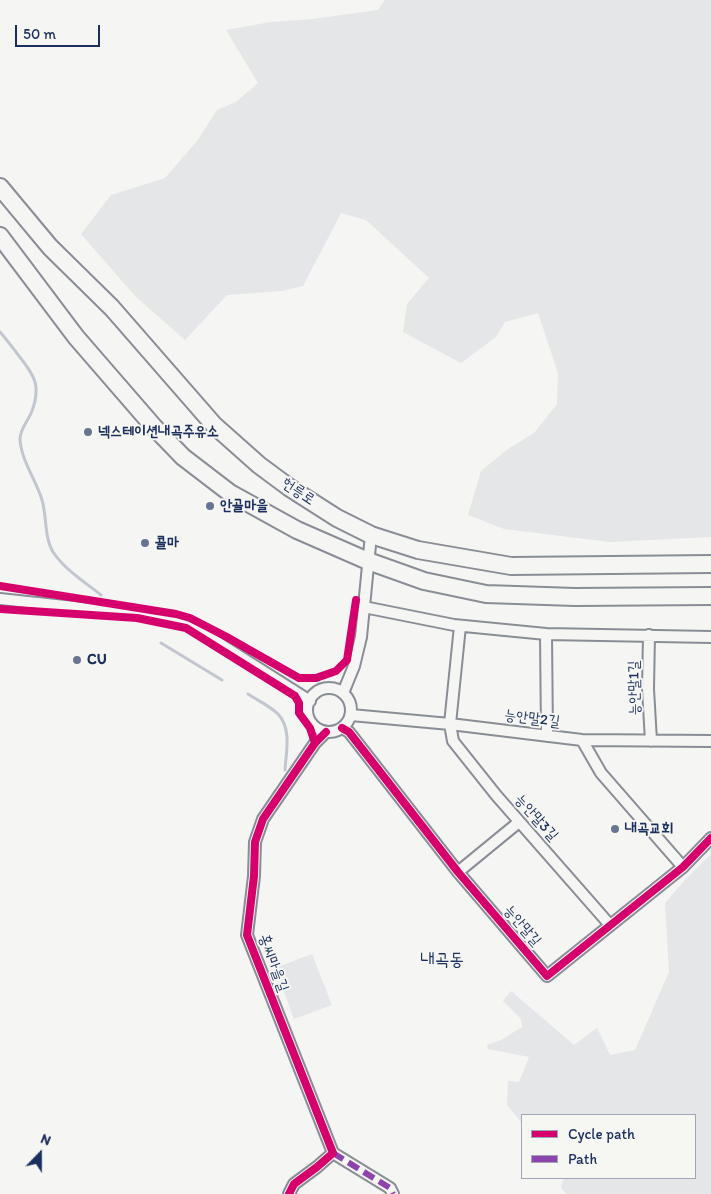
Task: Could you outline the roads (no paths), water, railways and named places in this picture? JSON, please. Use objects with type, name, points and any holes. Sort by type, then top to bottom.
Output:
[{"type":"main road","name":"헌릉로","points":[[0,187],[50,247],[112,308],[221,432],[259,466],[337,518],[371,535],[418,550],[511,566],[711,564]]},
{"type":"main road","points":[[0,236],[76,337],[182,457],[230,493],[297,530],[368,561],[424,581],[486,594],[575,597],[711,596]]},
{"type":"street","points":[[343,693],[361,637],[371,535]]},
{"type":"street","points":[[0,599],[139,614],[187,623],[310,701]]},
{"type":"street","points":[[364,607],[460,626],[546,634],[711,637]]},
{"type":"street","points":[[450,724],[460,626]]},
{"type":"street","points":[[546,634],[547,736]]},
{"type":"street","name":"능안말1길","points":[[649,635],[648,689],[652,740]]},
{"type":"street","points":[[324,689],[337,690],[343,693],[351,705],[349,720],[342,728],[332,732],[320,730],[310,720],[308,707],[310,701],[314,695],[324,689]]},
{"type":"street","name":"능안말2길","points":[[351,715],[450,724],[582,740],[711,741]]},
{"type":"street","name":"능안말3길","points":[[450,724],[453,741],[519,822],[610,925]]},
{"type":"street","name":"능안말길","points":[[342,728],[349,732],[458,872],[547,976],[682,867],[711,838]]},
{"type":"street","name":"홍씨마을길","points":[[326,732],[310,751],[264,819],[255,842],[254,876],[247,935],[333,1153]]},
{"type":"street","points":[[582,740],[601,772],[682,867]]},
{"type":"street","points":[[458,872],[519,822]]},
{"type":"street","points":[[289,1194],[294,1184],[333,1153],[390,1188],[393,1194]]},
{"type":"waterway","points":[[0,332],[29,370],[35,382],[35,402],[21,432],[20,439],[23,455],[42,500],[50,546],[63,564],[101,595]]},
{"type":"waterway","points":[[161,643],[222,680]]},
{"type":"waterway","points":[[248,694],[271,708],[282,720],[287,734],[285,770]]},
{"type":"place","name":"넥스테이션내곡주유소","points":[[88,432]]},
{"type":"place","name":"안골마을","points":[[210,506]]},
{"type":"place","name":"콜마","points":[[145,543]]},
{"type":"place","name":"CU","points":[[77,660]]},
{"type":"place","name":"내곡교회","points":[[615,829]]},
{"type":"district","name":"내곡동","points":[[442,960]]}]
